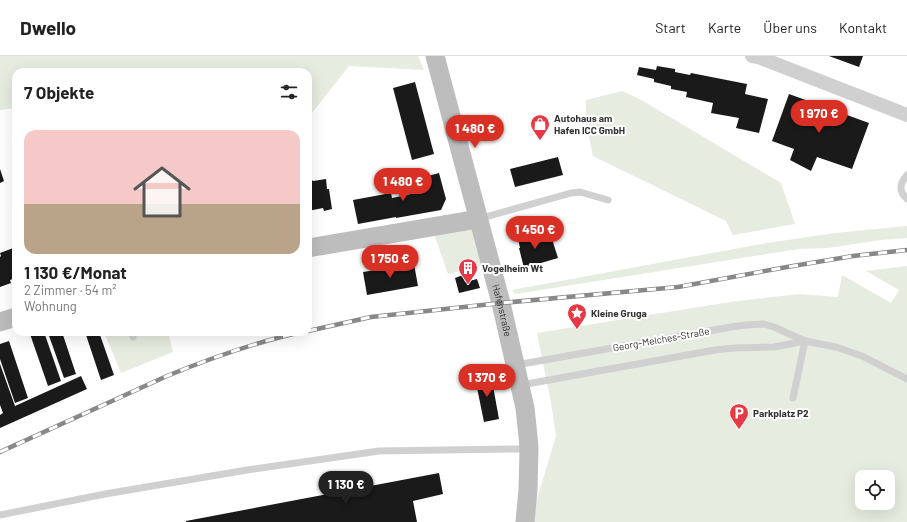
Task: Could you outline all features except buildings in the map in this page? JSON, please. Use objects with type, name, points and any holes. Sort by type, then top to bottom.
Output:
[{"type":"main road","name":"Hafenstraße","points":[[435,56],[501,303],[520,386],[527,424],[529,449],[528,490],[525,522]]},
{"type":"main road","points":[[312,247],[478,219]]},
{"type":"main road","points":[[0,322],[12,318]]},
{"type":"street","points":[[752,56],[907,115]]},
{"type":"lane","points":[[907,175],[901,181],[900,188],[903,196],[907,199]]},
{"type":"lane","points":[[478,219],[571,193],[580,192],[608,200]]},
{"type":"lane","name":"Georg-Melches-Straße","points":[[515,365],[746,324],[764,324],[805,341],[836,347],[862,356],[907,379]]},
{"type":"lane","points":[[793,398],[805,341]]},
{"type":"lane","name":"Georg-Melches-Straße","points":[[520,386],[715,350],[774,347],[805,341]]},
{"type":"lane","points":[[0,515],[106,494],[247,470],[379,451],[529,449]]},
{"type":"shaded area","points":[[0,56],[418,56],[424,70],[349,66],[312,113],[312,68],[12,68],[12,108],[0,110]]},
{"type":"shaded area","points":[[622,91],[638,98],[781,183],[795,224],[733,235],[726,221],[593,156],[586,124],[586,100]]},
{"type":"shaded area","points":[[474,224],[484,265],[448,274],[433,231]]},
{"type":"shaded area","points":[[907,226],[907,238],[881,240],[828,248],[799,249],[515,294],[512,290],[761,244],[835,233]]},
{"type":"shaded area","points":[[907,266],[907,522],[530,522],[556,436],[537,333],[730,302],[798,294],[838,297],[842,275],[891,303],[899,290],[866,271]]},
{"type":"shaded area","points":[[106,336],[169,336],[173,352],[121,373]]},
{"type":"railway","points":[[312,330],[371,317],[501,303],[678,287],[853,256],[907,250]]},
{"type":"railway","points":[[0,452],[184,369],[285,336]]},
{"type":"place","name":"Autohaus am Hafen ICC GmbH","points":[[540,141]]},
{"type":"place","name":"Vogelheim Wt","points":[[468,285]]},
{"type":"place","name":"Kleine Gruga","points":[[577,330]]},
{"type":"place","name":"Parkplatz P2","points":[[739,430]]}]
